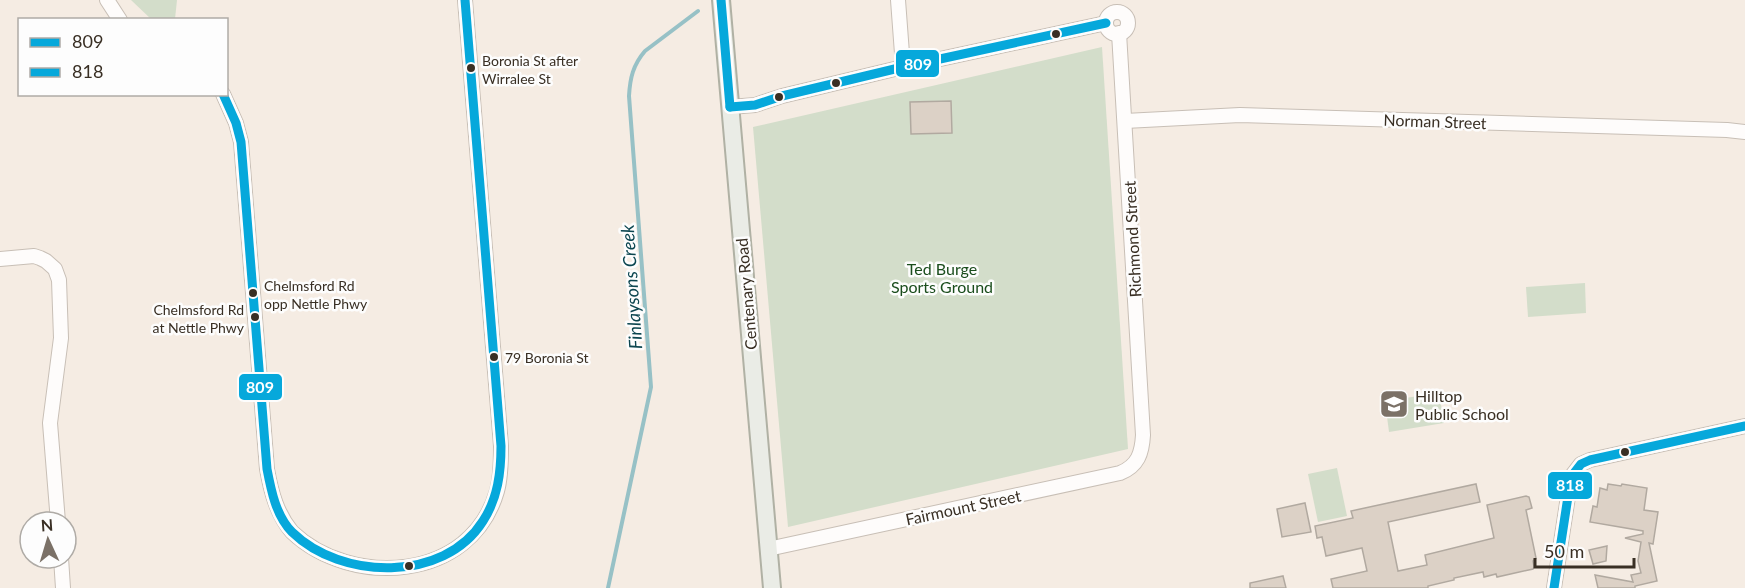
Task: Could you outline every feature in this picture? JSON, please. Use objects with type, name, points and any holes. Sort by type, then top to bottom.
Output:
[{"type":"main road","name":"Centenary Road","points":[[721,0],[772,588]]},
{"type":"street","points":[[107,0],[119,18]]},
{"type":"street","points":[[224,96],[236,123],[241,142],[267,469],[279,513],[291,532],[300,541],[321,557],[355,572],[390,575],[406,574],[427,568],[446,558],[467,542],[489,512],[500,479],[501,446],[465,0]]},
{"type":"street","points":[[898,0],[903,67]]},
{"type":"street","points":[[1118,6],[1128,22],[1124,31],[1119,33],[1110,31],[1106,23],[1109,15],[1118,6]]},
{"type":"street","points":[[730,107],[755,105],[782,96],[903,67],[1106,23]]},
{"type":"street","name":"Richmond Street","points":[[1119,33],[1142,444]]},
{"type":"street","name":"Norman Street","points":[[1125,121],[1240,115],[1715,129],[1745,132]]},
{"type":"street","points":[[0,259],[28,256],[40,258],[55,269],[59,280],[61,338],[50,423],[57,510]]},
{"type":"street","points":[[1554,588],[1571,477],[1581,464],[1621,452],[1745,426]]},
{"type":"street","name":"Fairmount Street","points":[[768,549],[1120,473],[1133,467],[1139,459],[1142,444]]},
{"type":"street","points":[[62,570],[63,588]]},
{"type":"green space","points":[[131,0],[177,0],[175,18],[150,18]]},
{"type":"green space","name":"Ted Burge Sports Ground","points":[[1102,47],[1128,449],[788,527],[753,127]]},
{"type":"green space","points":[[1585,283],[1586,313],[1528,317],[1526,287]]},
{"type":"green space","points":[[1439,393],[1444,423],[1389,432],[1385,401]]},
{"type":"green space","points":[[1337,468],[1347,516],[1318,522],[1308,474]]},
{"type":"building","points":[[951,101],[952,133],[911,134],[910,102]]},
{"type":"building","points":[[1476,484],[1480,502],[1388,522],[1398,571],[1427,565],[1425,555],[1494,538],[1487,505],[1526,496],[1529,497],[1532,508],[1526,510],[1536,558],[1533,561],[1533,569],[1497,577],[1496,574],[1484,577],[1483,572],[1454,578],[1454,580],[1428,586],[1428,588],[1333,588],[1331,579],[1367,571],[1362,548],[1326,556],[1322,537],[1317,538],[1315,526],[1353,518],[1351,511]]},
{"type":"building","points":[[1608,484],[1647,488],[1644,510],[1658,512],[1653,544],[1649,543],[1657,581],[1635,586],[1635,588],[1598,588],[1595,575],[1633,582],[1631,575],[1641,573],[1638,561],[1641,542],[1625,538],[1643,534],[1643,531],[1590,522],[1593,506],[1597,507],[1600,488],[1607,490]]},
{"type":"building","points":[[1305,503],[1311,532],[1282,537],[1277,509]]},
{"type":"building","points":[[1607,546],[1606,561],[1593,564],[1589,550]]},
{"type":"building","points":[[1283,576],[1286,588],[1250,588],[1250,583]]},
{"type":"waterway","name":"Finlaysons Creek","points":[[608,588],[651,387],[629,96],[630,83],[635,67],[645,51],[698,11]]},
{"type":"transit line","name":"809","points":[[224,96],[236,123],[241,142],[267,469],[278,511],[292,532],[313,548],[337,559],[364,566],[391,568],[418,564],[444,556],[466,541],[483,521],[498,485],[501,456],[465,0]]},
{"type":"transit line","name":"809","points":[[721,0],[730,107]]},
{"type":"transit line","name":"809","points":[[730,107],[755,105],[782,96],[903,67],[1106,23]]},
{"type":"transit line","name":"818","points":[[1554,588],[1571,477],[1581,464],[1590,460],[1745,426]]},
{"type":"place","name":"Boronia St after Wirralee St","points":[[471,68]]},
{"type":"place","name":"Chelmsford Rd opp Nettle Phwy","points":[[253,293]]},
{"type":"place","name":"Chelmsford Rd at Nettle Phwy","points":[[255,317]]},
{"type":"place","name":"79 Boronia St","points":[[494,357]]},
{"type":"place","name":"Hilltop Public School","points":[[1394,404]]}]
